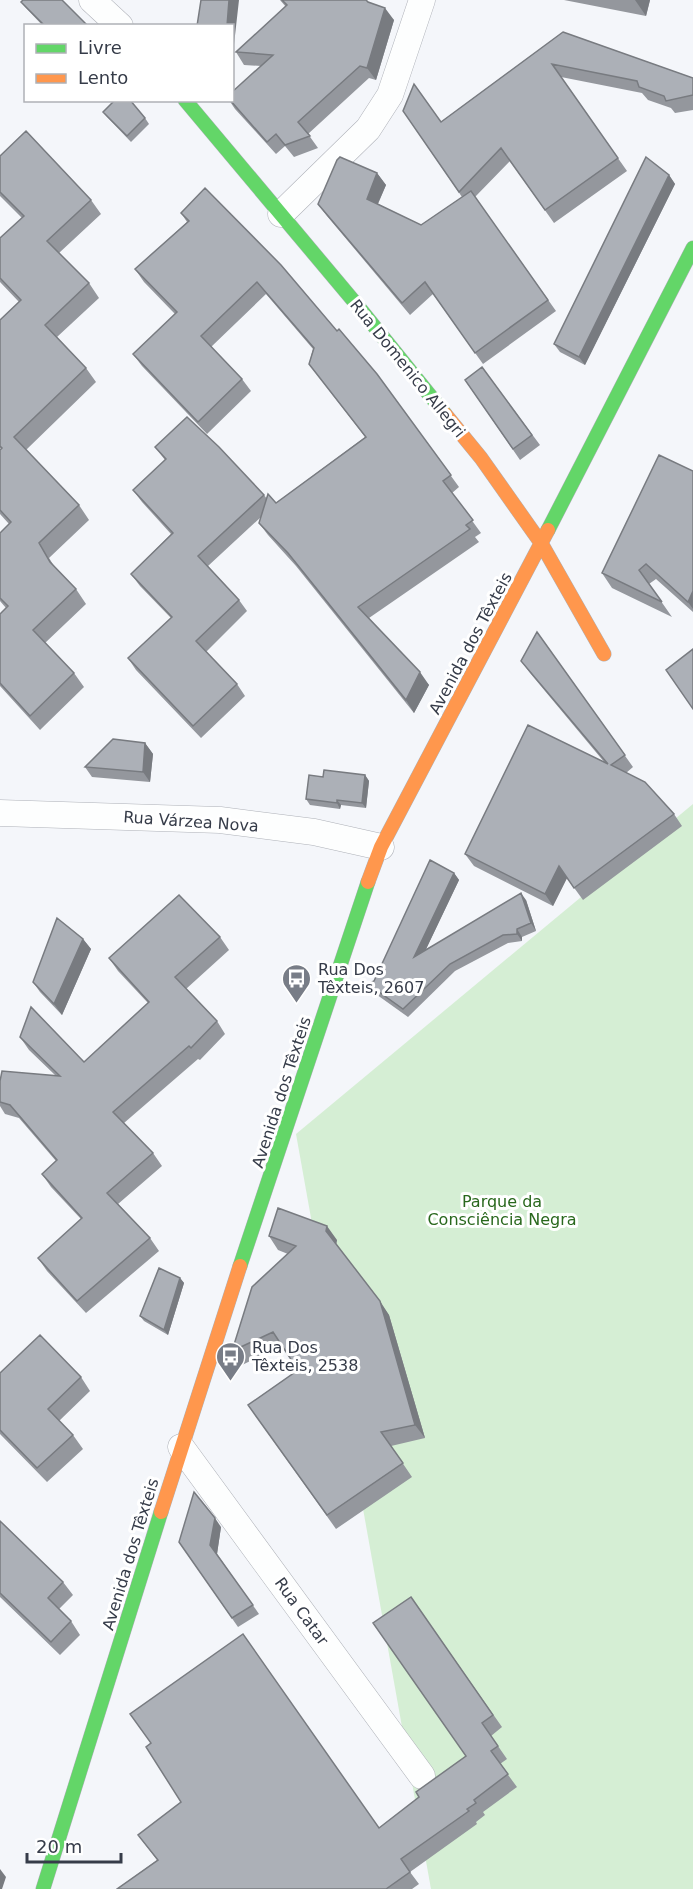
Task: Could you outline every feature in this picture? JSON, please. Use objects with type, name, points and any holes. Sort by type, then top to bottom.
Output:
[{"type":"street","points":[[92,0],[118,24]]},
{"type":"street","points":[[281,214],[368,129],[390,95],[422,0]]},
{"type":"street","name":"Rua Domenico Allegri","points":[[187,102],[480,458],[541,543],[604,654]]},
{"type":"street","name":"Avenida dos Têxteis","points":[[43,1889],[182,1447],[357,912],[381,847],[668,300],[693,248]]},
{"type":"street","points":[[668,300],[693,292]]},
{"type":"street","name":"Rua Várzea Nova","points":[[0,813],[220,820],[314,832],[381,847]]},
{"type":"street","name":"Rua Catar","points":[[182,1447],[422,1776]]},
{"type":"green space","name":"Parque da Consciência Negra","points":[[693,804],[693,1889],[431,1889],[296,1134]]},
{"type":"building","points":[[23,0],[62,0],[86,24],[43,24],[21,2]]},
{"type":"building","points":[[201,0],[229,0],[227,24],[197,24]]},
{"type":"building","points":[[282,0],[366,0],[385,8],[367,68],[360,66],[298,122],[310,136],[285,145],[276,134],[267,142],[232,102],[234,102],[234,90],[273,55],[236,52],[287,5]]},
{"type":"building","points":[[563,32],[693,78],[693,95],[666,101],[664,96],[639,87],[637,81],[552,64],[618,158],[545,210],[501,148],[459,192],[403,111],[414,84],[441,122]]},
{"type":"building","points":[[113,102],[132,102],[145,118],[127,136],[103,112]]},
{"type":"building","points":[[26,131],[91,200],[47,241],[89,283],[45,325],[86,368],[14,437],[79,505],[39,543],[50,562],[76,589],[33,630],[74,673],[30,716],[0,683],[0,614],[8,606],[0,598],[0,533],[11,522],[0,510],[0,450],[2,448],[0,446],[0,320],[21,300],[0,278],[0,238],[24,216],[0,192],[0,156]]},
{"type":"building","points":[[340,157],[377,173],[367,199],[421,225],[471,191],[548,300],[475,353],[425,282],[402,303],[318,204]]},
{"type":"building","points":[[646,157],[669,175],[579,357],[554,344]]},
{"type":"building","points":[[205,188],[281,265],[377,374],[451,475],[443,481],[473,520],[466,525],[470,529],[358,607],[420,672],[406,700],[288,553],[259,523],[268,494],[276,503],[366,437],[309,364],[314,348],[257,282],[201,336],[242,379],[198,422],[133,354],[177,312],[135,269],[189,221],[181,213]]},
{"type":"building","points":[[482,367],[532,435],[513,449],[465,380]]},
{"type":"building","points":[[187,417],[264,495],[198,556],[239,600],[196,641],[237,684],[193,726],[128,658],[172,617],[131,574],[173,533],[133,490],[166,459],[155,447]]},
{"type":"building","points":[[659,455],[693,471],[693,591],[688,602],[646,564],[639,570],[662,602],[602,573]]},
{"type":"building","points":[[537,632],[625,755],[611,765],[645,782],[674,814],[574,888],[559,866],[545,894],[465,854],[528,725],[608,764],[521,661]]},
{"type":"building","points":[[693,649],[693,709],[666,670]]},
{"type":"building","points":[[113,739],[145,743],[143,772],[85,767]]},
{"type":"building","points":[[324,770],[365,775],[362,803],[306,799],[309,775],[323,777]]},
{"type":"building","points":[[430,860],[454,873],[414,957],[521,893],[531,923],[517,929],[517,934],[503,935],[450,964],[403,1009],[368,984],[374,981]]},
{"type":"building","points":[[179,895],[220,937],[175,977],[217,1021],[191,1048],[189,1046],[113,1112],[153,1153],[107,1193],[150,1238],[77,1301],[38,1258],[82,1218],[42,1174],[57,1160],[10,1105],[0,1102],[2,1071],[60,1076],[20,1037],[31,1007],[84,1062],[149,1002],[109,958]]},
{"type":"building","points":[[57,918],[83,939],[54,1004],[33,982]]},
{"type":"building","points":[[278,1208],[327,1226],[326,1231],[380,1301],[415,1425],[381,1432],[403,1463],[327,1515],[248,1405],[298,1370],[273,1332],[232,1351],[252,1287],[296,1246],[269,1236]]},
{"type":"building","points":[[159,1268],[180,1278],[164,1330],[140,1316]]},
{"type":"building","points":[[40,1335],[81,1377],[48,1409],[73,1435],[37,1468],[0,1430],[0,1373]]},
{"type":"building","points":[[194,1492],[215,1518],[210,1545],[253,1605],[232,1618],[179,1542]]},
{"type":"building","points":[[0,1521],[63,1582],[48,1598],[71,1621],[51,1642],[0,1593]]},
{"type":"building","points":[[411,1597],[493,1715],[482,1723],[498,1746],[491,1751],[508,1774],[474,1800],[476,1803],[467,1809],[469,1811],[401,1859],[410,1872],[386,1889],[117,1889],[158,1860],[138,1835],[181,1802],[146,1747],[151,1743],[130,1714],[243,1634],[379,1828],[419,1797],[416,1792],[466,1756],[373,1623]]},
{"type":"traffic: fast","points":[[187,102],[445,414]]},
{"type":"traffic: fast","points":[[548,530],[693,248]]},
{"type":"traffic: fast","points":[[240,1266],[368,882]]},
{"type":"traffic: fast","points":[[43,1889],[161,1512]]},
{"type":"traffic: slow","points":[[445,414],[481,458],[541,543],[604,654]]},
{"type":"traffic: slow","points":[[368,882],[381,847],[548,530]]},
{"type":"traffic: slow","points":[[161,1512],[240,1266]]},
{"type":"place","name":"Rua Dos Têxteis, 2607","points":[[297,1004]]},
{"type":"place","name":"Rua Dos Têxteis, 2538","points":[[231,1382]]}]
